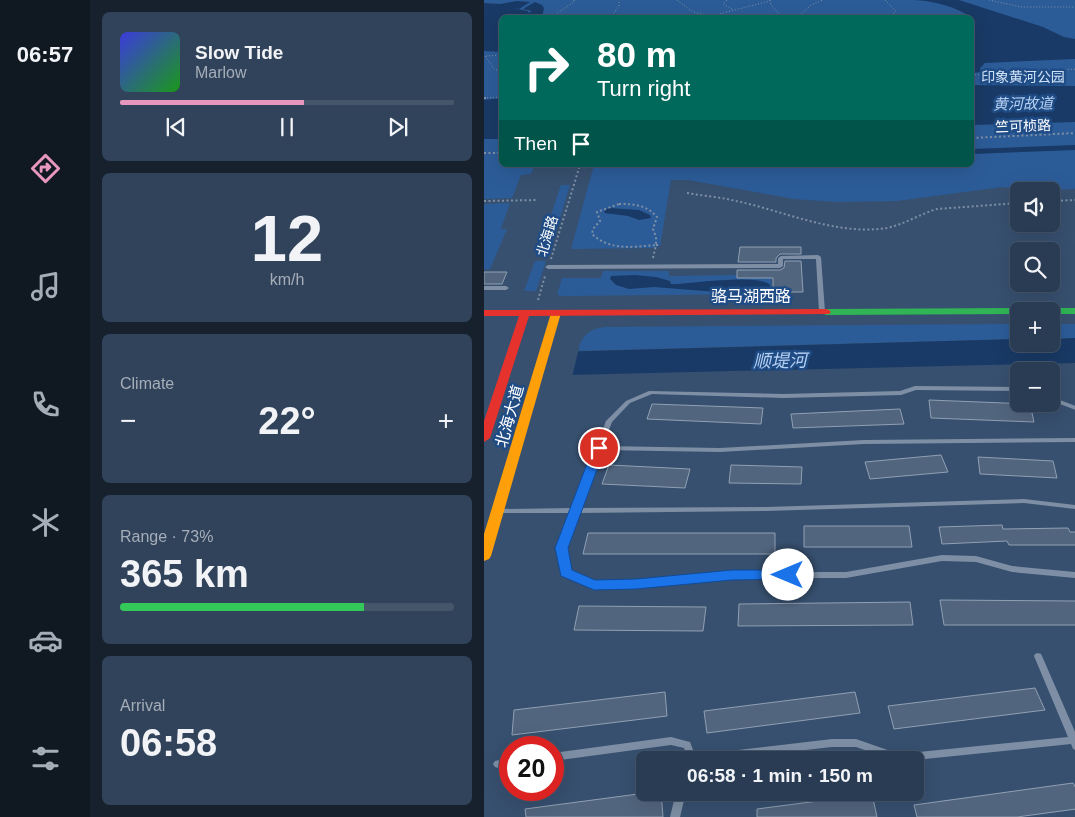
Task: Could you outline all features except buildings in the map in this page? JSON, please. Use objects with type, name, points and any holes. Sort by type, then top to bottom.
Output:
[{"type":"street","points":[[1060,311],[1075,311]]},
{"type":"street","name":"骆马湖西路","points":[[484,314],[1010,312]]},
{"type":"street","name":"北海大道","points":[[484,438],[517,336],[530,313]]},
{"type":"street","name":"北海大道","points":[[484,556],[556,313]]},
{"type":"lane","points":[[548,267],[780,266],[780,258],[818,257],[822,312]]},
{"type":"lane","points":[[484,288],[506,288]]},
{"type":"lane","points":[[1010,389],[915,388],[901,393],[783,396],[652,392],[628,402],[609,421],[562,548],[566,573],[594,585],[636,584],[732,575],[846,575],[942,558],[976,559],[1012,569],[1075,575]]},
{"type":"lane","points":[[1060,402],[1075,408]]},
{"type":"lane","points":[[599,448],[720,450],[902,441],[1075,440]]},
{"type":"lane","points":[[498,511],[766,509],[1024,501],[1075,507]]},
{"type":"lane","points":[[924,756],[1074,743],[1038,656]]},
{"type":"lane","points":[[564,756],[671,741],[687,745],[690,751]]},
{"type":"lane","points":[[763,751],[832,743],[856,743],[879,751]]},
{"type":"lane","points":[[674,817],[678,801]]},
{"type":"path","points":[[557,15],[574,0]]},
{"type":"path","points":[[612,15],[619,6],[618,0]]},
{"type":"path","points":[[677,0],[691,12],[702,15]]},
{"type":"path","points":[[727,0],[724,4],[733,10]]},
{"type":"path","points":[[716,15],[770,0],[771,5],[780,15]]},
{"type":"path","points":[[800,15],[811,5],[823,0]]},
{"type":"path","points":[[989,0],[1021,7],[1075,8]]},
{"type":"path","points":[[885,1],[896,11],[891,15]]},
{"type":"path","points":[[484,57],[499,56]]},
{"type":"path","points":[[484,57],[494,69],[499,71]]},
{"type":"path","points":[[974,75],[1075,69]]},
{"type":"path","points":[[484,98],[499,97]]},
{"type":"path","name":"竺可桢路","points":[[974,138],[1075,133]]},
{"type":"path","points":[[484,153],[499,153]]},
{"type":"path","name":"北海路","points":[[530,313],[548,267],[579,167]]},
{"type":"path","points":[[687,193],[737,201],[816,223],[864,229],[885,228],[903,224],[924,213],[937,209],[1010,204]]},
{"type":"path","points":[[484,201],[538,200]]},
{"type":"path","points":[[1060,201],[1075,200]]},
{"type":"path","points":[[651,266],[654,250],[658,245],[658,238],[653,229],[657,217],[654,213],[645,208],[624,205],[606,207],[597,212],[600,221],[592,234],[601,244],[617,246],[658,245]]},
{"type":"green space","name":"印象黄河公园","points":[[484,0],[1075,0],[1075,189],[1060,190],[1060,182],[1010,182],[1010,188],[1002,187],[897,201],[837,202],[794,199],[688,180],[671,180],[660,246],[652,248],[571,249],[593,167],[974,167],[974,15],[499,15],[499,167],[534,167],[531,174],[521,175],[512,198],[484,199]]},
{"type":"green space","points":[[561,185],[570,185],[549,254],[538,254]]},
{"type":"green space","points":[[510,203],[501,229],[507,229],[490,269],[484,270],[484,204]]},
{"type":"green space","points":[[535,261],[546,261],[536,291],[524,291]]},
{"type":"green space","points":[[603,271],[669,271],[669,276],[737,275],[737,278],[771,278],[772,294],[557,295],[562,278],[601,278]]},
{"type":"green space","points":[[1010,324],[1010,339],[578,351],[584,337],[590,331],[605,327]]},
{"type":"green space","points":[[1060,324],[1075,324],[1075,338],[1060,339]]},
{"type":"water","points":[[913,0],[959,0],[1043,27],[1064,37],[1075,39],[1075,59],[985,63],[980,68],[981,72],[974,73],[974,15],[967,15],[959,10]]},
{"type":"water","points":[[517,1],[530,2],[519,9],[507,7],[528,11],[528,13],[532,11],[523,9],[535,2],[544,8],[542,15],[499,15],[499,52],[484,51],[484,3],[500,4]]},
{"type":"water","name":"黄河故道","points":[[974,85],[1075,86],[1075,122],[974,125]]},
{"type":"water","points":[[499,98],[499,139],[484,139],[484,100]]},
{"type":"water","points":[[1076,145],[1075,150],[974,154],[974,149]]},
{"type":"water","points":[[606,209],[639,210],[650,215],[651,218],[639,220],[628,216],[604,213]]},
{"type":"water","points":[[635,275],[656,277],[670,281],[671,284],[738,279],[752,280],[770,285],[770,291],[743,294],[654,287],[629,289],[616,285],[610,279],[611,276]]},
{"type":"water","name":"顺堤河","points":[[1076,338],[1075,363],[1010,362],[1010,365],[484,377],[484,354],[1010,339],[1010,352],[1060,352],[1060,339]]},
{"type":"pier","points":[[579,348],[572,377],[484,380],[484,351]]},
{"type":"traffic: fast","points":[[826,312],[1010,311]]},
{"type":"traffic: fast","points":[[1060,311],[1076,311]]},
{"type":"traffic: slow","points":[[484,556],[556,313]]},
{"type":"traffic: jam","points":[[484,313],[826,312]]},
{"type":"traffic: jam","points":[[484,438],[525,313]]},
{"type":"route","points":[[599,448],[562,548],[566,573],[594,585],[636,584],[732,575],[788,575]]}]
